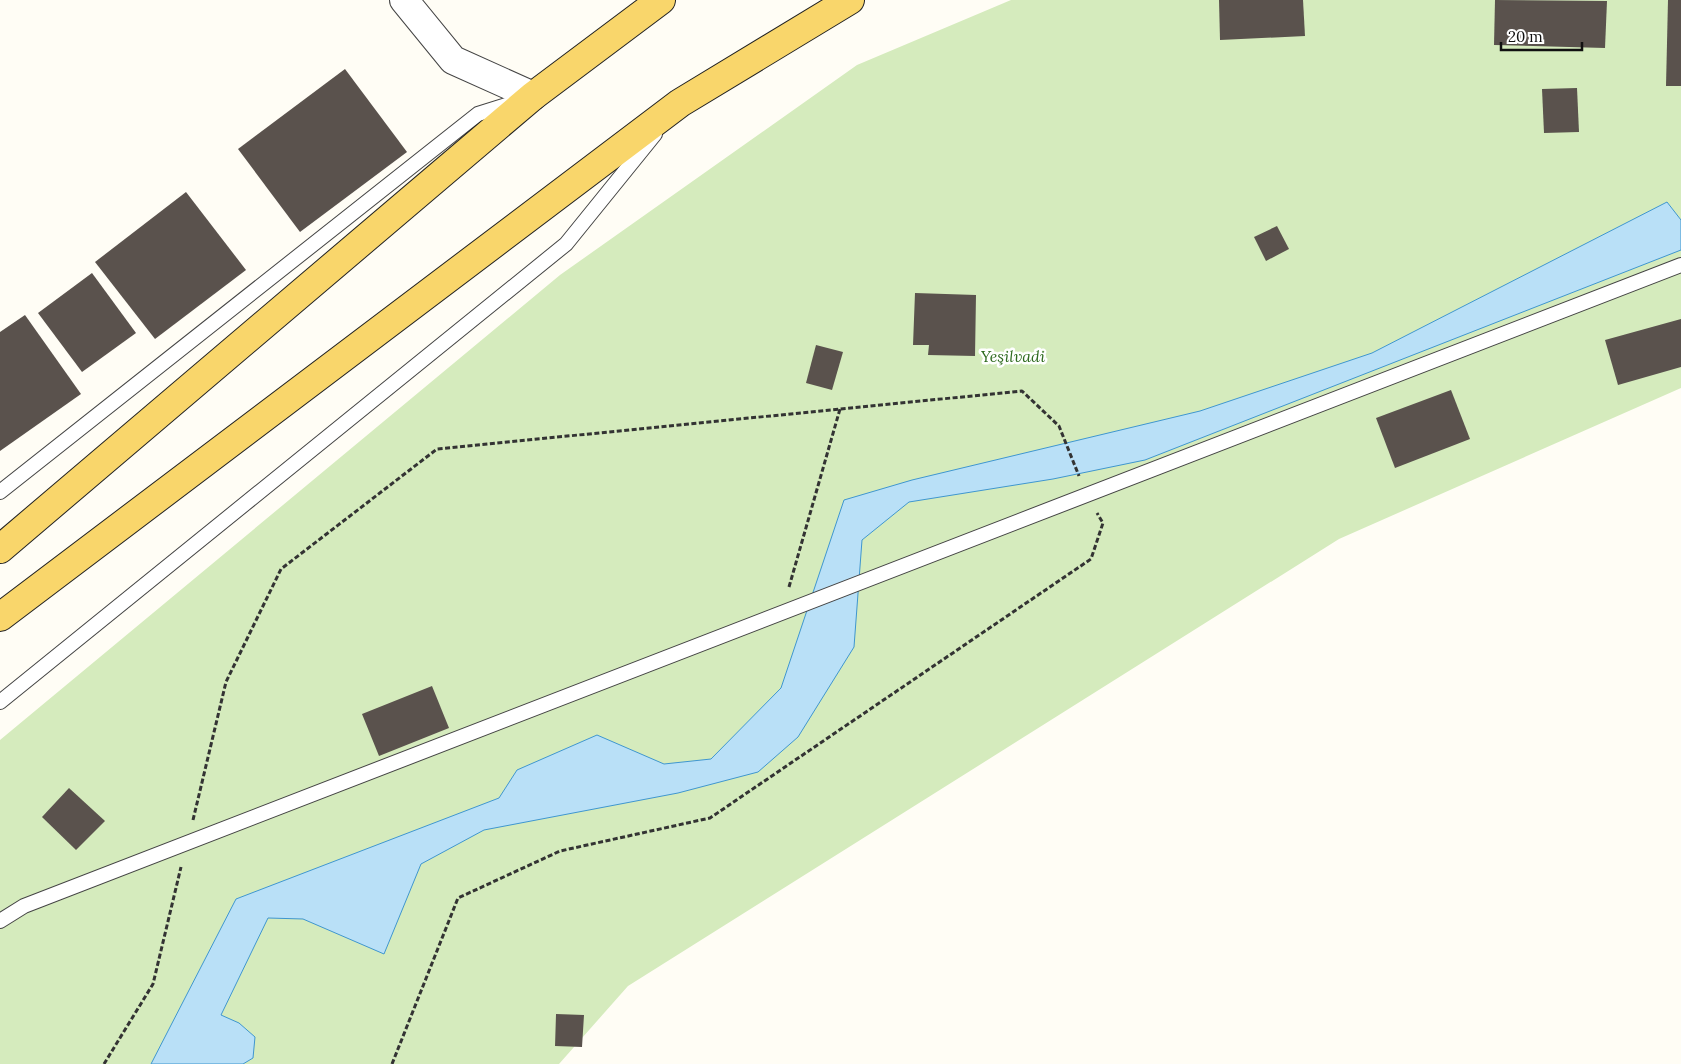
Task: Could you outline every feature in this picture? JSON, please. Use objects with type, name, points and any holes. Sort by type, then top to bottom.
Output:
[{"type":"main road","points":[[0,549],[533,96],[661,0]]},
{"type":"main road","points":[[0,617],[680,103],[850,0]]},
{"type":"street","points":[[404,0],[453,60],[533,96]]},
{"type":"lane","points":[[0,492],[478,114],[533,96]]},
{"type":"lane","points":[[0,702],[566,244],[680,103]]},
{"type":"lane","points":[[0,922],[24,906],[187,842],[1681,265]]},
{"type":"path","points":[[104,1064],[153,984],[226,682],[281,569],[437,449],[1022,391],[1058,426],[1086,494],[1103,522],[1091,559],[710,818],[560,852],[458,898],[392,1064]]},
{"type":"path","points":[[782,612],[840,409]]},
{"type":"green space","name":"Yeşilvadi","points":[[1011,0],[1681,0],[1681,388],[1339,539],[628,986],[559,1064],[0,1064],[0,740],[560,275],[857,65]]},
{"type":"water","points":[[1667,202],[1681,220],[1681,250],[1145,460],[1053,479],[909,502],[862,540],[854,647],[798,737],[758,772],[678,793],[484,830],[421,864],[384,954],[303,919],[268,918],[221,1015],[239,1023],[255,1037],[253,1058],[243,1064],[151,1064],[236,899],[499,798],[517,770],[597,735],[664,764],[711,759],[781,688],[844,500],[912,480],[1200,411],[1372,353]]},
{"type":"building","points":[[1219,0],[1303,0],[1305,36],[1220,40]]},
{"type":"building","points":[[1495,0],[1607,1],[1605,48],[1494,45]]},
{"type":"building","points":[[1668,0],[1681,0],[1681,86],[1666,86]]},
{"type":"building","points":[[345,69],[407,152],[300,232],[238,149]]},
{"type":"building","points":[[1577,88],[1579,132],[1544,133],[1542,89]]},
{"type":"building","points":[[186,192],[246,270],[155,339],[95,262]]},
{"type":"building","points":[[1277,226],[1289,249],[1266,261],[1254,237]]},
{"type":"building","points":[[92,273],[136,333],[82,372],[38,313]]},
{"type":"building","points":[[915,293],[976,295],[975,356],[928,355],[929,345],[913,345]]},
{"type":"building","points":[[25,315],[81,394],[0,451],[0,332]]},
{"type":"building","points":[[1681,319],[1681,367],[1618,385],[1605,340]]},
{"type":"building","points":[[816,345],[843,352],[832,390],[806,383]]},
{"type":"building","points":[[1451,390],[1470,439],[1395,468],[1376,418]]},
{"type":"building","points":[[432,686],[449,728],[379,756],[362,714]]},
{"type":"building","points":[[69,788],[105,821],[76,850],[42,817]]},
{"type":"building","points":[[556,1014],[584,1015],[582,1047],[555,1046]]}]
